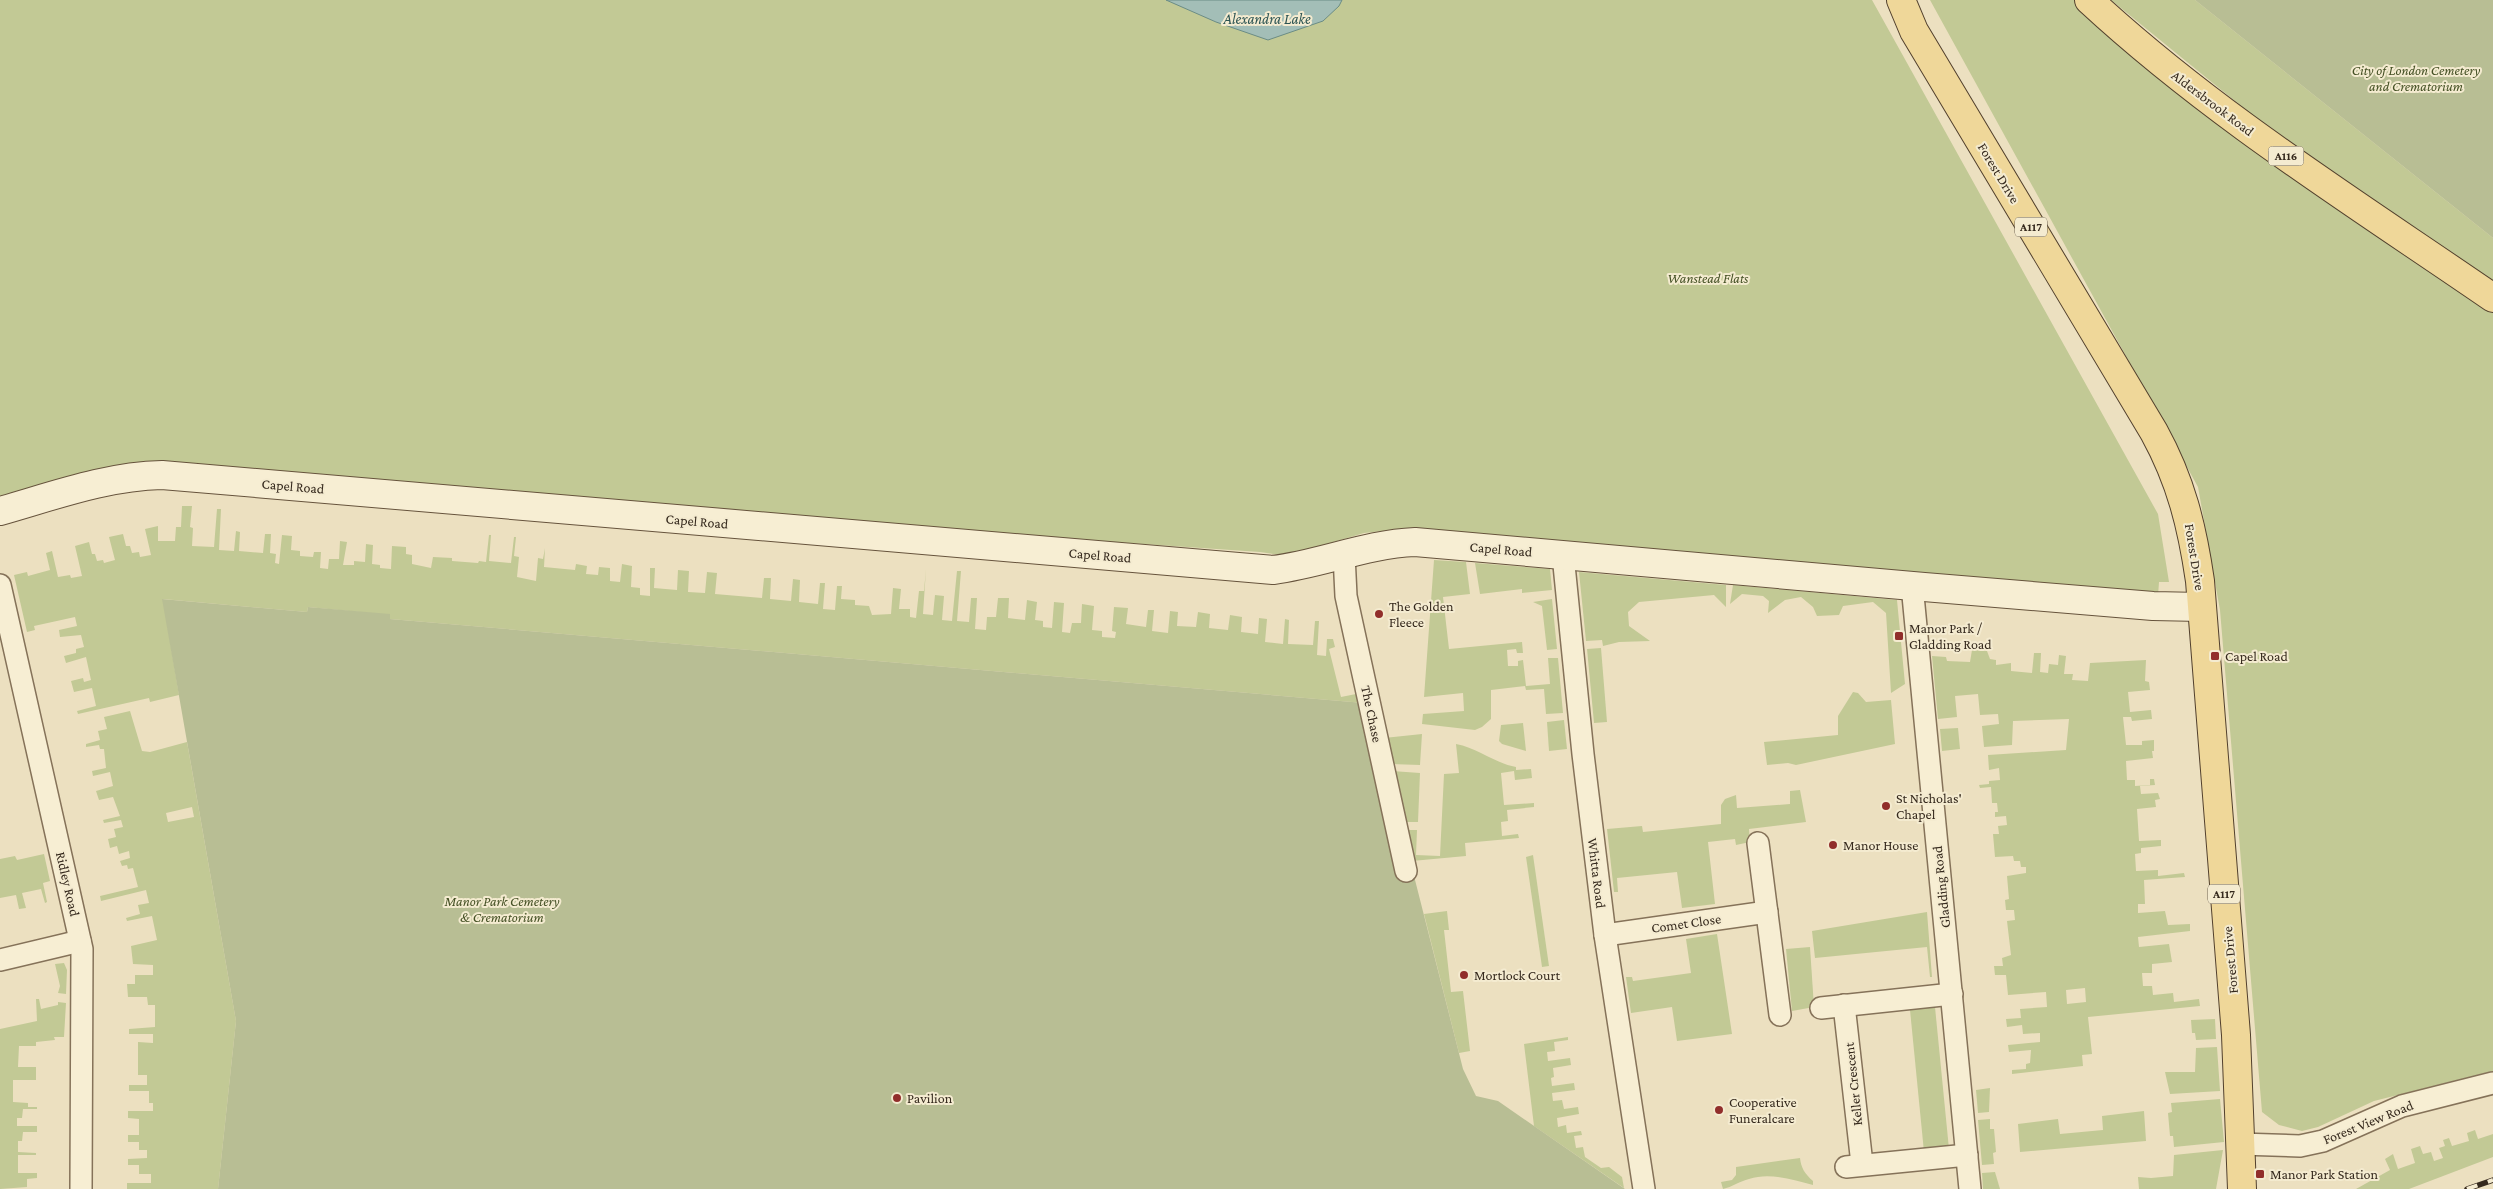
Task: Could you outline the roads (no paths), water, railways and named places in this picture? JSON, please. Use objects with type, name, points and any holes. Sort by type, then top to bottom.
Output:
[{"type":"main road","name":"Forest Drive","points":[[1901,0],[1914,30],[2165,452],[2188,514],[2200,582],[2235,1014],[2242,1189]]},
{"type":"main road","name":"Aldersbrook Road","points":[[2089,0],[2168,70],[2251,132],[2493,298]]},
{"type":"street","name":"Capel Road","points":[[0,511],[118,479],[162,475],[1273,570],[1300,567],[1380,544],[1415,542],[2143,605],[2201,607]]},
{"type":"street","name":"The Chase","points":[[1344,555],[1346,596],[1406,871]]},
{"type":"street","name":"Whitta Road","points":[[1563,555],[1583,754],[1605,935],[1644,1189]]},
{"type":"street","name":"Ridley Road","points":[[0,585],[80,941],[81,1189]]},
{"type":"street","name":"Gladding Road","points":[[1912,585],[1970,1189]]},
{"type":"street","points":[[1758,843],[1780,1015]]},
{"type":"street","name":"Comet Close","points":[[1605,935],[1767,912]]},
{"type":"street","points":[[0,960],[80,941]]},
{"type":"street","points":[[1821,1008],[1952,994]]},
{"type":"street","name":"Keller Crescent","points":[[1844,1005],[1854,1166],[1967,1155]]},
{"type":"street","name":"Forest View Road","points":[[2240,1144],[2300,1146],[2323,1141],[2402,1106],[2493,1084]]},
{"type":"water","name":"Alexandra Lake","points":[[1166,0],[1342,0],[1339,6],[1323,21],[1268,40],[1216,22]]},
{"type":"railway","points":[[2467,1189],[2493,1180]]},
{"type":"place","name":"The Golden Fleece","points":[[1379,614]]},
{"type":"place","name":"Manor Park / Gladding Road","points":[[1899,636]]},
{"type":"place","name":"Capel Road","points":[[2215,656]]},
{"type":"place","name":"St Nicholas' Chapel","points":[[1886,806]]},
{"type":"place","name":"Manor House","points":[[1833,845]]},
{"type":"place","name":"Mortlock Court","points":[[1464,975]]},
{"type":"place","name":"Pavilion","points":[[897,1098]]},
{"type":"place","name":"Cooperative Funeralcare","points":[[1719,1110]]},
{"type":"place","name":"Manor Park Station","points":[[2260,1174]]},
{"type":"park label","name":"City of London Cemetery and Crematorium","points":[[2416,78]]},
{"type":"park label","name":"Wanstead Flats","points":[[1708,278]]},
{"type":"park label","name":"Manor Park Cemetery & Crematorium","points":[[502,910]]}]
